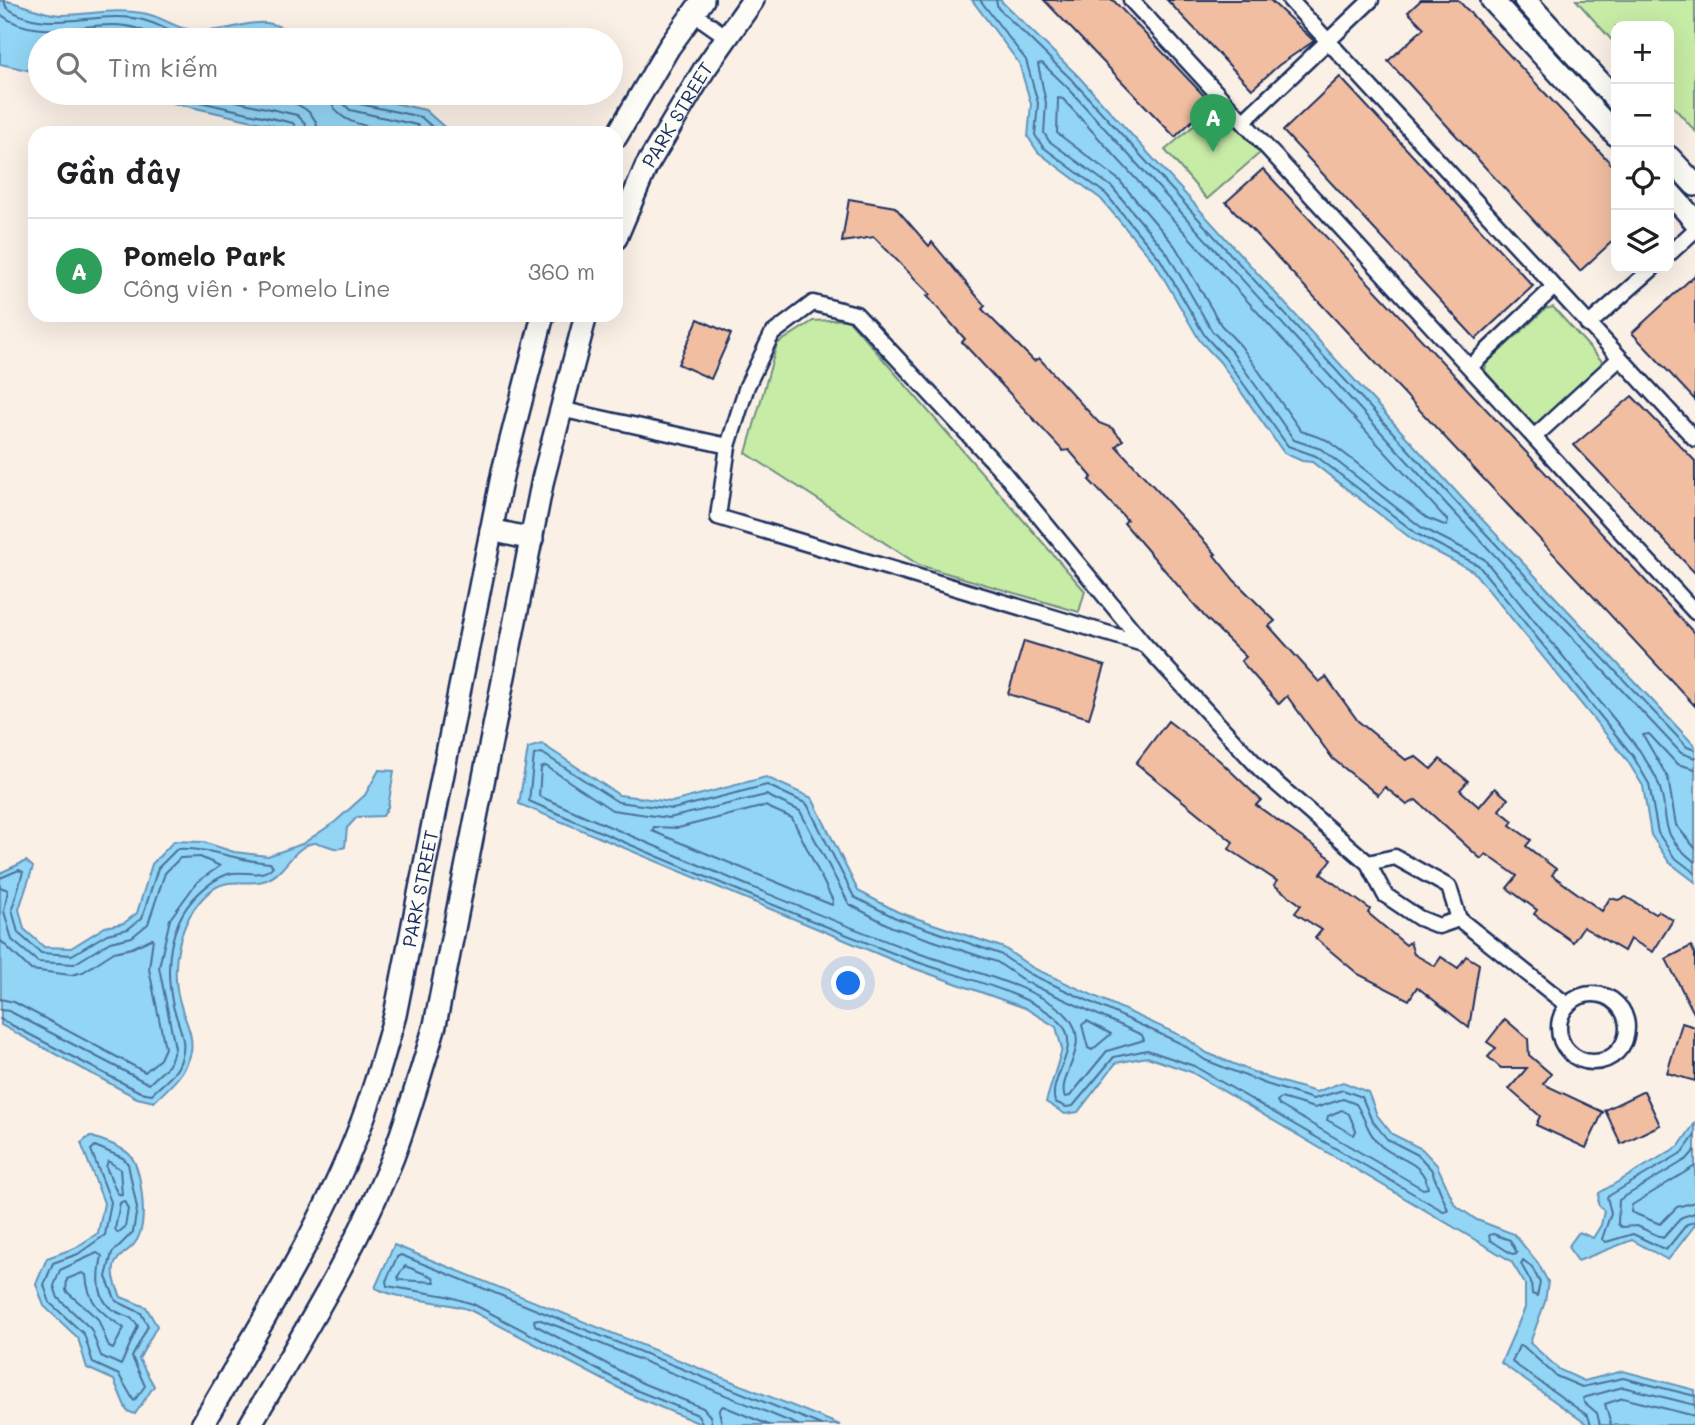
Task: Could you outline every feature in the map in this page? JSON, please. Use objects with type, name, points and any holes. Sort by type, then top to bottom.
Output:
[{"type":"street","name":"PARK STREET","points":[[623,221],[646,167],[753,0]]},
{"type":"street","points":[[1131,0],[1695,612]]},
{"type":"street","points":[[1290,0],[1695,439]]},
{"type":"street","points":[[1244,121],[1371,0]]},
{"type":"street","points":[[1492,0],[1611,130]]},
{"type":"street","points":[[1525,0],[1611,95]]},
{"type":"street","points":[[622,126],[698,7],[727,37]]},
{"type":"street","points":[[1674,163],[1695,186]]},
{"type":"street","points":[[1674,197],[1695,220]]},
{"type":"street","points":[[1674,249],[1695,230]]},
{"type":"street","points":[[1588,325],[1647,273]]},
{"type":"street","points":[[1470,367],[1553,288]]},
{"type":"street","points":[[1144,645],[718,517],[729,446],[747,386],[772,334],[813,303],[856,314],[1003,472],[1144,645],[1261,770],[1368,863],[1385,895],[1419,918],[1439,926],[1459,919]]},
{"type":"street","name":"PARK STREET","points":[[202,1425],[322,1211],[354,1143],[375,1083],[395,1015],[491,530],[520,398],[541,322]]},
{"type":"street","points":[[250,1425],[359,1229],[392,1159],[414,1098],[435,1025],[531,539],[560,409],[584,322]]},
{"type":"street","points":[[1534,437],[1619,359]]},
{"type":"street","points":[[560,409],[729,446]]},
{"type":"street","points":[[491,530],[531,539]]},
{"type":"street","points":[[1368,863],[1395,857],[1421,869],[1449,887],[1459,919],[1567,1005]]},
{"type":"street","points":[[1588,993],[1611,998],[1620,1006],[1628,1028],[1620,1050],[1612,1057],[1591,1062],[1571,1054],[1560,1035],[1559,1025],[1567,1005],[1588,993]]},
{"type":"green space","points":[[1576,0],[1695,0],[1695,131],[1674,108],[1674,21],[1611,21],[1611,39]]},
{"type":"green space","points":[[1218,105],[1260,153],[1207,199],[1165,150]]},
{"type":"green space","points":[[1553,307],[1602,361],[1599,370],[1540,423],[1532,426],[1485,371],[1486,364],[1545,309]]},
{"type":"green space","points":[[848,319],[1085,591],[1079,612],[919,565],[746,453],[777,344],[813,321]]},
{"type":"water","points":[[0,0],[54,14],[122,11],[142,13],[185,28],[28,28],[28,70],[0,64]]},
{"type":"water","points":[[972,0],[1000,0],[1078,76],[1461,497],[1695,746],[1695,882],[1669,862],[1651,835],[1643,786],[1627,760],[1473,571],[1413,540],[1312,462],[1302,461],[1284,453],[1220,362],[1200,341],[1155,263],[1101,199],[1038,152],[1028,137],[1031,104],[1019,63]]},
{"type":"water","points":[[253,23],[282,28],[228,28]]},
{"type":"water","points":[[182,105],[403,105],[425,110],[443,126],[275,126]]},
{"type":"water","points":[[542,744],[619,795],[672,802],[766,777],[812,798],[858,891],[898,912],[1004,948],[1033,968],[1186,1038],[1207,1053],[1268,1078],[1316,1092],[1343,1082],[1368,1092],[1377,1115],[1392,1134],[1422,1149],[1437,1165],[1455,1205],[1477,1220],[1514,1234],[1538,1263],[1548,1282],[1545,1302],[1530,1343],[1560,1370],[1584,1381],[1623,1371],[1695,1390],[1695,1425],[1588,1425],[1501,1363],[1525,1308],[1525,1284],[1511,1261],[1191,1072],[1147,1057],[1116,1063],[1078,1112],[1065,1114],[1046,1102],[1062,1049],[1056,1027],[1025,1008],[902,964],[519,804],[528,748]]},
{"type":"water","points":[[379,770],[394,771],[388,807],[383,816],[357,817],[347,828],[345,847],[337,848],[318,843],[306,845],[271,878],[255,882],[235,882],[215,888],[189,917],[179,946],[176,977],[177,992],[190,1034],[191,1052],[181,1074],[154,1102],[137,1098],[1,1025],[0,873],[26,861],[33,867],[19,909],[24,929],[44,947],[71,948],[105,927],[124,923],[137,913],[152,864],[174,841],[203,842],[234,852],[268,856],[302,844],[335,822],[365,795]]},
{"type":"water","points":[[1695,1123],[1695,1225],[1668,1260],[1632,1240],[1578,1261],[1568,1247],[1579,1232],[1593,1238],[1601,1225],[1604,1211],[1598,1204],[1599,1193],[1679,1146]]},
{"type":"water","points":[[90,1136],[129,1154],[137,1169],[142,1192],[143,1215],[140,1233],[131,1248],[115,1263],[114,1271],[121,1297],[146,1307],[157,1326],[139,1359],[154,1386],[135,1414],[127,1411],[114,1380],[87,1368],[78,1338],[44,1306],[36,1284],[47,1258],[75,1248],[98,1233],[104,1203],[81,1143]]},
{"type":"water","points":[[394,1245],[840,1425],[703,1425],[636,1397],[470,1310],[398,1296],[375,1288]]},
{"type":"building","points":[[1044,0],[1113,0],[1211,103],[1175,137]]},
{"type":"building","points":[[1167,0],[1270,0],[1314,41],[1279,65],[1252,89]]},
{"type":"building","points":[[1421,0],[1458,0],[1611,164],[1611,243],[1580,271],[1388,61],[1424,28],[1408,12]]},
{"type":"building","points":[[1340,77],[1533,286],[1476,339],[1283,131]]},
{"type":"building","points":[[1263,169],[1695,634],[1695,706],[1226,202]]},
{"type":"building","points":[[849,199],[895,207],[929,246],[932,242],[985,306],[982,309],[1034,361],[1039,358],[1099,423],[1112,428],[1123,440],[1116,446],[1216,554],[1214,555],[1234,580],[1275,621],[1269,626],[1319,682],[1326,677],[1358,721],[1406,760],[1415,756],[1431,769],[1440,759],[1468,781],[1460,790],[1479,807],[1495,788],[1508,799],[1499,810],[1513,821],[1510,825],[1531,840],[1526,846],[1556,869],[1552,875],[1602,911],[1610,898],[1618,900],[1626,897],[1655,914],[1658,911],[1673,920],[1653,952],[1630,939],[1624,951],[1583,927],[1573,942],[1534,914],[1537,910],[1507,888],[1517,876],[1486,854],[1481,859],[1416,800],[1407,805],[1385,787],[1378,795],[1333,759],[1287,696],[1279,704],[1241,661],[1246,657],[1205,617],[1124,523],[1127,520],[1089,480],[1092,477],[1069,450],[1063,451],[962,342],[965,339],[927,296],[930,294],[874,237],[842,242]]},
{"type":"building","points":[[1695,275],[1695,400],[1632,333]]},
{"type":"building","points":[[698,319],[731,334],[711,379],[678,364]]},
{"type":"building","points":[[1632,396],[1695,461],[1695,573],[1574,445]]},
{"type":"building","points":[[1024,641],[1105,666],[1089,718],[1008,694]]},
{"type":"building","points":[[1168,721],[1219,760],[1261,800],[1256,805],[1332,859],[1321,874],[1370,909],[1368,913],[1406,945],[1410,942],[1414,954],[1435,966],[1441,957],[1458,968],[1466,956],[1479,964],[1469,1028],[1417,987],[1409,1000],[1358,974],[1315,938],[1322,930],[1295,913],[1301,905],[1274,885],[1277,881],[1229,849],[1233,842],[1136,763]]},
{"type":"building","points":[[1691,946],[1695,954],[1695,1015],[1666,959]]},
{"type":"building","points":[[1505,1019],[1528,1039],[1529,1055],[1551,1074],[1543,1084],[1603,1112],[1586,1148],[1536,1125],[1540,1116],[1509,1089],[1527,1068],[1501,1068],[1488,1057],[1496,1048],[1487,1042]]},
{"type":"building","points":[[1682,1023],[1695,1027],[1695,1081],[1667,1073]]},
{"type":"building","points":[[1644,1091],[1660,1125],[1621,1144],[1605,1110]]},
{"type":"place","name":"Pomelo Park","points":[[1213,152]]}]
